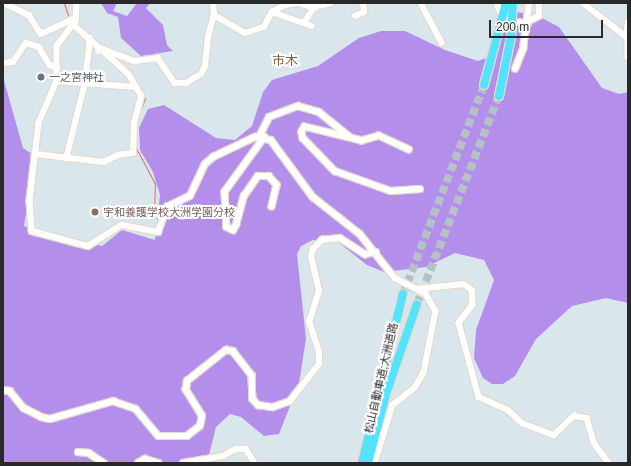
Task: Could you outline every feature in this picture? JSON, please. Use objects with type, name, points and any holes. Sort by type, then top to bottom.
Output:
[{"type":"highway","points":[[484,85],[503,22],[505,3]]},
{"type":"highway","points":[[511,37],[513,3]]},
{"type":"highway","points":[[499,96],[517,3]]},
{"type":"highway","name":"松山自動車道;大洲道路","points":[[362,463],[403,294]]},
{"type":"highway","name":"松山自動車道;大洲道路","points":[[368,463],[386,394],[417,304]]},
{"type":"street","points":[[4,3],[28,15],[44,35],[75,18]]},
{"type":"street","points":[[77,3],[75,18],[56,46],[57,81],[39,123],[30,201],[32,231],[88,246],[122,225],[158,232],[167,207],[190,196],[207,161],[259,137],[265,137],[277,146],[313,197],[360,234],[396,278],[426,294],[436,311],[426,366],[420,382],[394,405],[375,463]]},
{"type":"street","points":[[100,50],[135,61],[158,58],[175,84],[186,84],[201,74],[206,66],[208,37],[214,15],[213,3]]},
{"type":"street","points":[[214,15],[245,33],[264,27],[272,12],[290,4],[316,5],[331,3]]},
{"type":"street","points":[[355,16],[364,12],[363,3]]},
{"type":"street","points":[[421,3],[442,42]]},
{"type":"street","points":[[497,3],[500,11]]},
{"type":"street","points":[[515,69],[527,23],[529,3]]},
{"type":"street","points":[[520,22],[527,23],[539,16],[539,3]]},
{"type":"street","points":[[583,3],[627,38]]},
{"type":"street","points":[[304,24],[307,14],[316,5]]},
{"type":"street","points":[[272,12],[312,26]]},
{"type":"street","points":[[628,22],[628,57]]},
{"type":"street","points":[[36,154],[66,159],[104,162],[118,155],[133,153],[134,123],[141,100],[136,87],[129,75],[100,50],[90,38],[72,24]]},
{"type":"street","points":[[66,159],[85,84],[90,38]]},
{"type":"street","points":[[3,63],[13,62],[26,43],[39,48],[50,65],[57,68]]},
{"type":"street","points":[[57,81],[136,87]]},
{"type":"street","points":[[259,137],[269,117],[305,106],[326,116],[353,140]]},
{"type":"street","points":[[409,150],[379,136],[353,140],[310,127],[305,127],[302,132],[303,138],[335,171],[372,187],[391,190],[420,189]]},
{"type":"street","points":[[265,137],[225,192],[227,227],[233,230],[236,225],[244,196],[258,176],[269,176],[277,186],[272,206]]},
{"type":"street","points":[[3,390],[10,391],[24,408],[42,417],[50,419],[113,401],[136,409],[159,436],[187,436],[200,426],[202,416],[186,390],[187,381],[226,350],[232,351],[252,375],[253,399],[258,405],[273,407],[290,401],[319,364],[319,352],[309,322],[319,291],[311,256],[313,249],[322,240],[340,238],[353,243],[365,254],[376,252]]},
{"type":"street","points":[[417,289],[464,284],[472,290],[473,305],[459,322],[479,398],[508,410],[522,423],[554,435],[574,416],[587,418],[594,443],[609,463]]},
{"type":"street","points":[[183,463],[223,456],[236,448],[246,449],[255,463]]},
{"type":"street","points":[[78,452],[89,453],[104,463]]},
{"type":"street","points":[[138,463],[145,459],[158,463]]},
{"type":"shaded area","points":[[101,3],[117,3],[113,11],[127,16],[137,3],[150,3],[146,8],[163,25],[167,45],[173,51],[141,56],[121,38],[118,17],[107,13]]},
{"type":"shaded area","points":[[517,12],[538,16],[559,27],[602,88],[619,94],[628,92],[628,303],[606,298],[572,306],[536,339],[515,376],[503,384],[492,384],[483,378],[474,358],[476,330],[494,280],[484,260],[455,253],[426,267],[384,272],[367,265],[338,242],[313,240],[301,246],[297,254],[306,339],[299,383],[279,434],[264,436],[241,417],[230,414],[216,427],[207,463],[3,463],[3,77],[23,148],[35,156],[24,226],[102,246],[122,230],[155,240],[160,195],[153,172],[140,150],[139,128],[148,109],[164,105],[216,138],[235,140],[252,126],[263,92],[272,80],[318,66],[359,38],[381,31],[405,31],[445,50],[478,61],[486,58],[506,18]]},
{"type":"waterway","points":[[64,3],[69,18]]},
{"type":"waterway","points":[[81,29],[90,35]]},
{"type":"waterway","points":[[140,110],[145,99],[141,91]]},
{"type":"waterway","points":[[136,148],[155,183],[154,208]]},
{"type":"tunnel","points":[[403,294],[484,85]]},
{"type":"tunnel","points":[[417,304],[499,96]]},
{"type":"place","name":"一之宮神社","points":[[41,77]]},
{"type":"place","name":"宇和養護学校大洲学園分校","points":[[95,212]]},
{"type":"district","name":"市木","points":[[285,61]]}]
